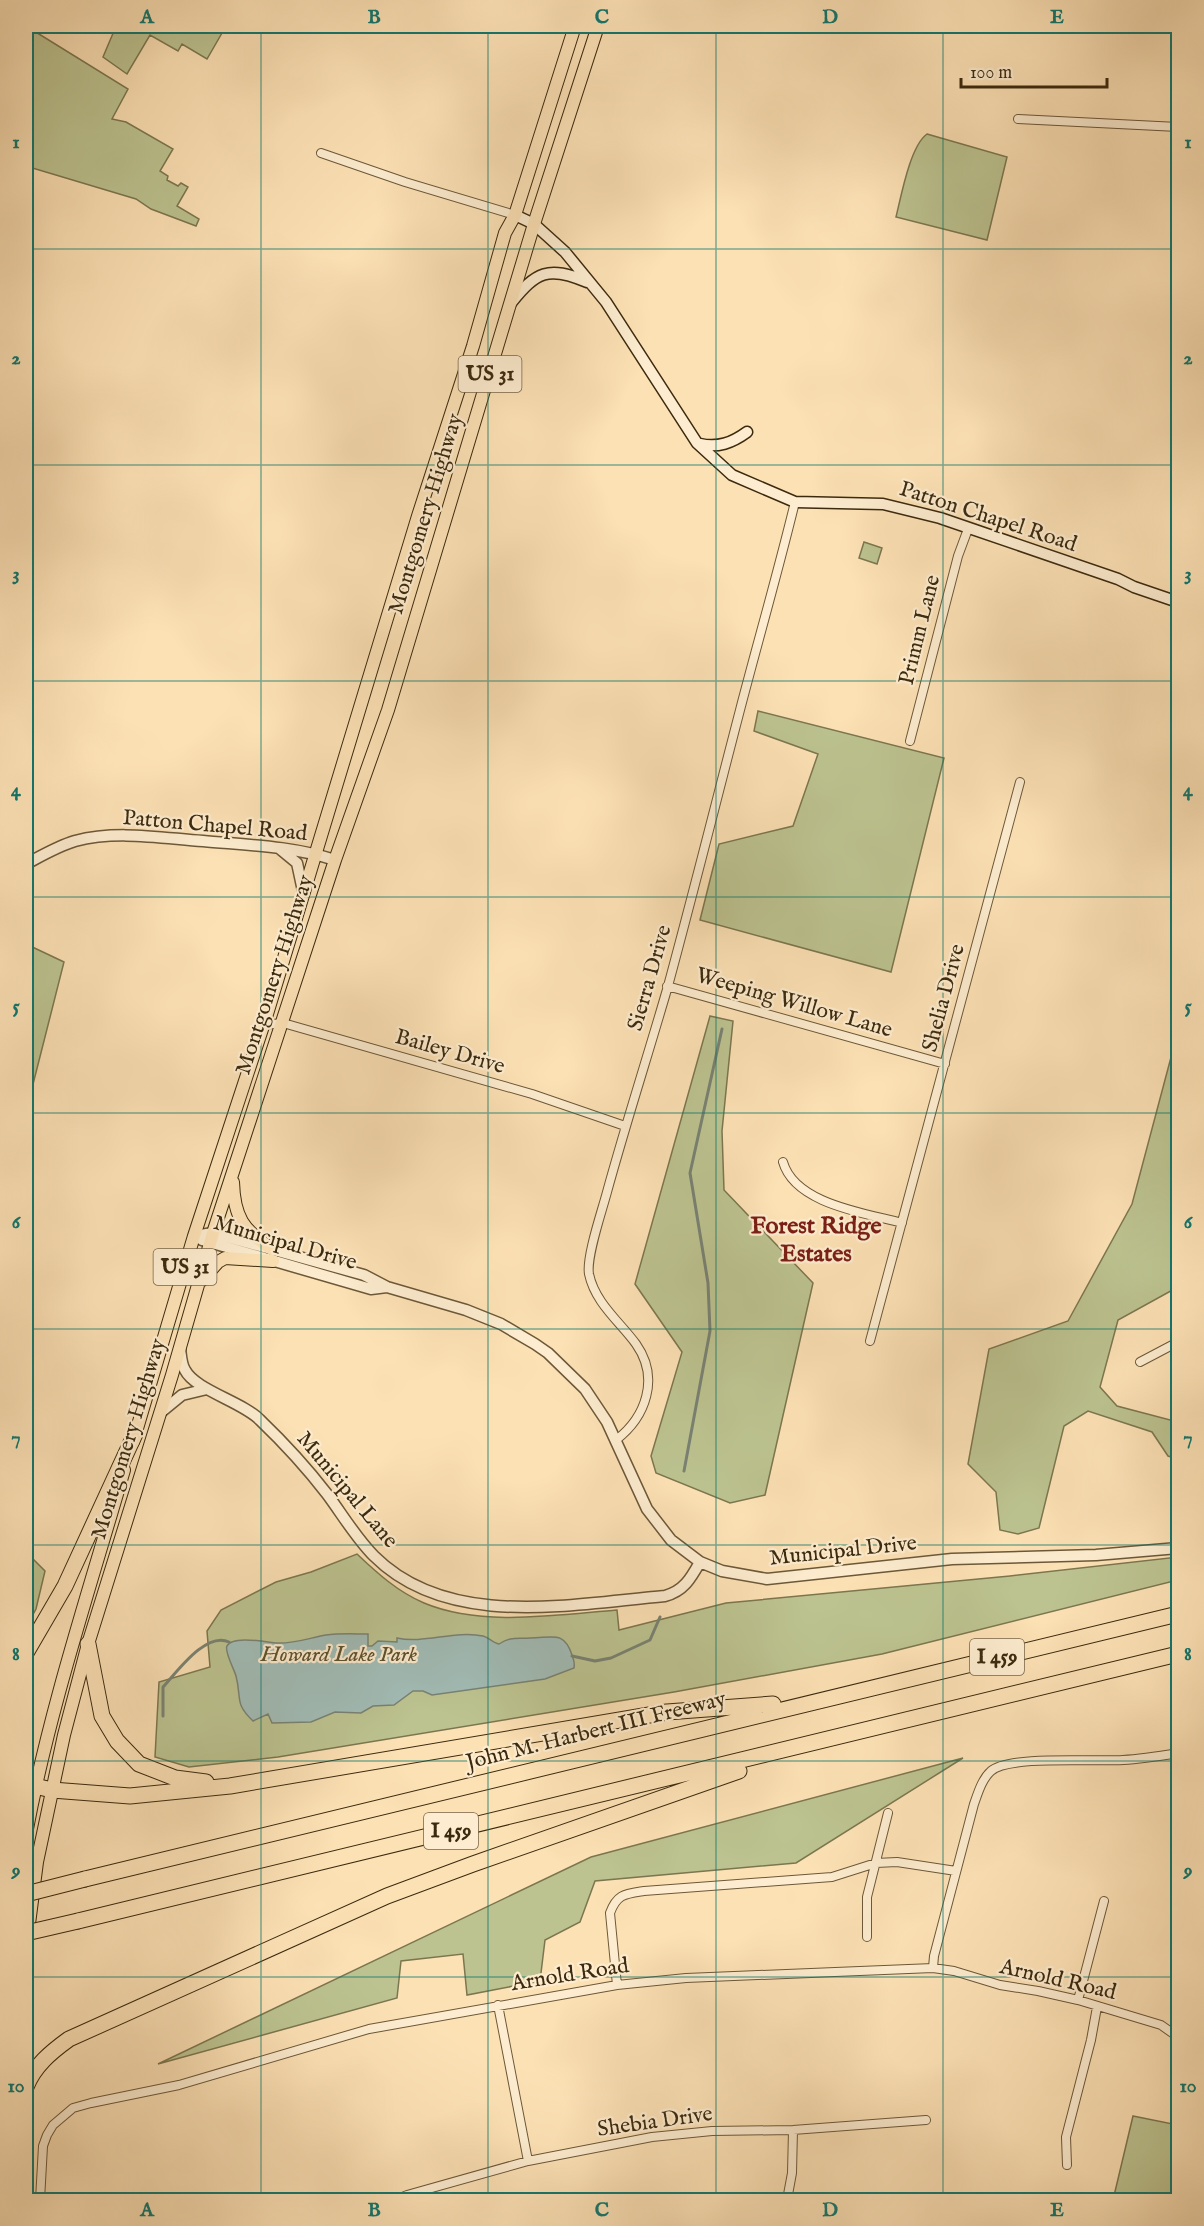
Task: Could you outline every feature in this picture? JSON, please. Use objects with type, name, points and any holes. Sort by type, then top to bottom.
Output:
[{"type":"highway","points":[[26,1653],[65,1586],[135,1434]]},
{"type":"highway","name":"John M. Harbert III Freeway","points":[[26,1894],[1179,1614]]},
{"type":"highway","points":[[88,1644],[102,1716],[117,1741],[139,1764],[175,1778],[230,1786]]},
{"type":"highway","name":"I 459","points":[[26,1933],[1179,1654]]},
{"type":"highway","points":[[30,1785],[52,1790],[130,1796],[230,1786],[667,1712],[815,1701]]},
{"type":"highway","points":[[26,2087],[38,2066],[52,2051],[69,2039],[387,1896],[473,1863],[824,1741]]},
{"type":"main road","name":"Montgomery Highway","points":[[26,1834],[30,1785],[194,1236],[263,1025],[473,346],[505,233],[515,215],[575,26]]},
{"type":"main road","name":"Montgomery Highway","points":[[26,1947],[37,1862],[64,1735],[88,1644],[180,1347],[211,1238],[283,1023],[334,860],[388,710],[534,224],[598,26]]},
{"type":"main road","points":[[232,1173],[233,1197],[237,1215],[245,1228],[273,1255]]},
{"type":"main road","points":[[197,1285],[213,1266],[225,1258],[273,1255]]},
{"type":"street","points":[[1018,119],[1179,127]]},
{"type":"street","points":[[321,153],[405,183],[515,215]]},
{"type":"street","name":"Patton Chapel Road","points":[[515,215],[534,224],[565,252],[606,302],[697,443],[732,475],[795,502],[883,504],[940,518],[1179,602]]},
{"type":"street","points":[[511,303],[529,281],[541,274],[555,273],[574,276],[591,284]]},
{"type":"street","points":[[697,443],[711,447],[736,440],[747,432]]},
{"type":"street","name":"Sierra Drive","points":[[616,1440],[630,1430],[645,1404],[649,1389],[644,1360],[638,1347],[600,1300],[589,1274],[591,1251],[667,986],[795,502]]},
{"type":"street","name":"Primm Lane","points":[[910,741],[958,556],[968,529]]},
{"type":"street","name":"Shelia Drive","points":[[870,1341],[1020,782]]},
{"type":"street","name":"Patton Chapel Road","points":[[26,864],[56,848],[76,841],[122,835],[277,847],[315,853],[334,860]]},
{"type":"street","points":[[277,847],[297,863],[304,891]]},
{"type":"street","name":"Weeping Willow Lane","points":[[667,986],[945,1064]]},
{"type":"street","name":"Bailey Drive","points":[[263,1025],[283,1023],[532,1094],[625,1126]]},
{"type":"street","points":[[783,1162],[792,1179],[811,1195],[834,1204],[902,1223]]},
{"type":"street","name":"Municipal Drive","points":[[194,1236],[211,1238],[273,1255],[364,1275],[387,1287],[466,1310],[501,1324],[535,1344],[548,1353],[585,1389],[608,1422],[647,1509],[671,1540],[700,1562],[722,1571],[767,1579],[951,1559],[1096,1555],[1179,1548]]},
{"type":"street","points":[[1140,1362],[1179,1342]]},
{"type":"street","name":"Municipal Lane","points":[[180,1347],[184,1370],[207,1389],[254,1413],[305,1468],[373,1556],[419,1588],[461,1602],[516,1607],[665,1596],[684,1588],[700,1562]]},
{"type":"street","points":[[160,1413],[182,1395],[207,1389]]},
{"type":"street","points":[[933,1968],[934,1956],[980,1786],[991,1771],[1003,1764],[1124,1760],[1179,1753]]},
{"type":"street","points":[[867,1937],[867,1897],[888,1813]]},
{"type":"street","points":[[617,1985],[610,1913],[614,1903],[622,1895],[644,1891],[832,1876],[876,1863],[897,1862],[956,1871]]},
{"type":"street","points":[[1078,2000],[1104,1901]]},
{"type":"street","name":"Arnold Road","points":[[40,2200],[42,2156],[47,2135],[53,2125],[73,2109],[91,2103],[171,2087],[369,2029],[617,1985],[686,1978],[933,1968],[954,1971],[1000,1985],[1078,2000],[1161,2025],[1179,2037]]},
{"type":"street","points":[[498,2005],[528,2161]]},
{"type":"street","points":[[1067,2165],[1066,2137],[1091,2040],[1097,2007]]},
{"type":"street","name":"Shebia Drive","points":[[395,2200],[528,2161],[652,2138],[712,2131],[793,2130],[926,2120]]},
{"type":"street","points":[[787,2200],[792,2173],[793,2130]]},
{"type":"green space","points":[[26,26],[128,89],[112,119],[126,122],[173,149],[160,171],[168,176],[167,180],[178,186],[181,183],[188,187],[177,206],[199,219],[196,226],[151,209],[136,199],[29,167],[30,161],[26,160]]},
{"type":"green space","points":[[113,26],[226,26],[207,59],[182,44],[178,51],[150,35],[127,74],[103,57],[114,31]]},
{"type":"green space","points":[[927,134],[1007,157],[987,240],[896,217],[911,160],[921,140]]},
{"type":"green space","points":[[864,542],[882,548],[877,564],[859,558]]},
{"type":"green space","points":[[758,711],[944,758],[891,972],[700,920],[719,844],[793,826],[818,754],[754,731]]},
{"type":"green space","points":[[26,944],[64,962],[29,1100],[26,1099]]},
{"type":"green space","points":[[710,1016],[733,1021],[722,1131],[724,1190],[813,1283],[765,1495],[730,1503],[656,1473],[651,1456],[682,1352],[635,1284]]},
{"type":"green space","points":[[1178,1031],[1178,1287],[1118,1320],[1100,1387],[1117,1406],[1178,1422],[1178,1459],[1168,1456],[1152,1432],[1088,1411],[1064,1426],[1039,1528],[1018,1534],[1000,1530],[996,1492],[968,1464],[989,1349],[1068,1321],[1132,1204]]},
{"type":"green space","points":[[26,1552],[45,1571],[36,1609],[26,1627]]},
{"type":"green space","name":"Howard Lake Park","points":[[357,1554],[397,1588],[424,1603],[446,1610],[470,1615],[519,1617],[617,1610],[619,1630],[726,1603],[1010,1576],[1178,1557],[1178,1580],[882,1654],[674,1692],[278,1757],[189,1767],[155,1757],[159,1682],[210,1667],[207,1631],[221,1610],[276,1582],[311,1572]]},
{"type":"green space","points":[[963,1758],[796,1863],[595,1881],[580,1922],[545,1940],[540,1981],[467,1995],[463,1954],[401,1961],[397,1998],[158,2064],[591,1857]]},
{"type":"green space","points":[[1133,2116],[1178,2125],[1178,2200],[1113,2200]]},
{"type":"water","points":[[331,1634],[368,1634],[368,1646],[378,1641],[397,1642],[397,1638],[418,1639],[472,1635],[483,1636],[499,1644],[514,1638],[556,1637],[569,1647],[574,1668],[545,1679],[432,1695],[423,1691],[413,1691],[394,1705],[373,1706],[361,1713],[335,1712],[311,1722],[272,1723],[268,1714],[253,1721],[243,1710],[236,1676],[226,1648],[230,1643],[250,1640],[283,1643]]},
{"type":"waterway","points":[[684,1471],[710,1331],[708,1283],[690,1173],[722,1029]]},
{"type":"waterway","points":[[572,1656],[595,1661],[611,1658],[650,1640],[660,1617]]},
{"type":"waterway","points":[[163,1716],[163,1687],[176,1672],[202,1647],[220,1640],[229,1642]]},
{"type":"district","name":"Forest Ridge Estates","points":[[816,1240]]}]
